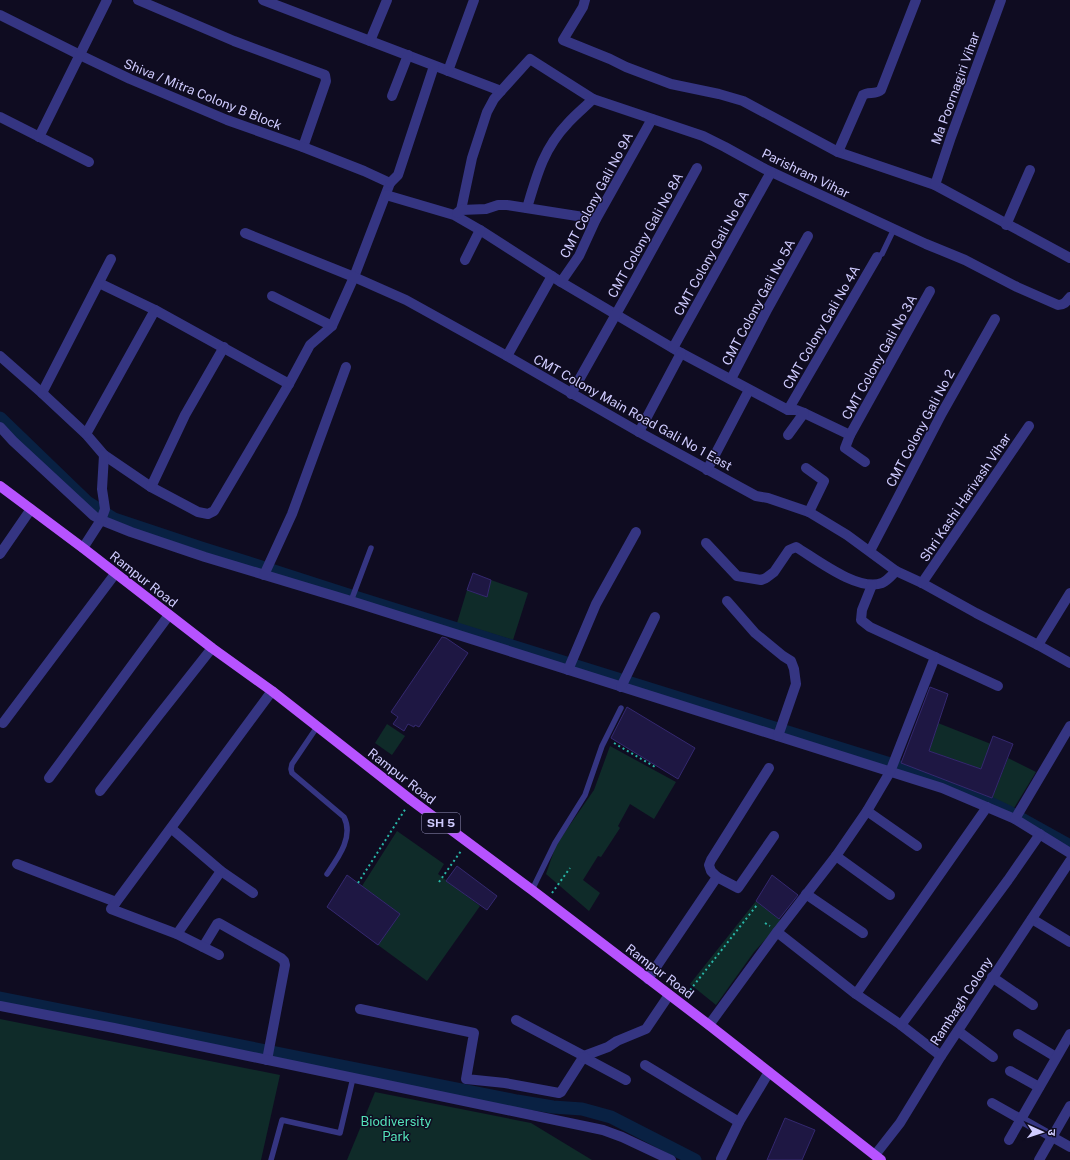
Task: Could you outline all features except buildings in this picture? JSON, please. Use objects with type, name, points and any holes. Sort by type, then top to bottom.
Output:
[{"type":"main road","name":"Rampur Road","points":[[0,486],[212,648],[272,691],[317,728],[411,800],[546,900],[648,980],[709,1025],[878,1158]]},
{"type":"street","points":[[39,137],[107,0]]},
{"type":"street","points":[[138,0],[234,41],[326,75],[326,81],[304,147]]},
{"type":"street","points":[[263,0],[290,5],[370,41],[500,91],[487,112],[472,158],[457,213]]},
{"type":"street","points":[[370,41],[387,0]]},
{"type":"street","points":[[448,71],[474,0]]},
{"type":"street","points":[[585,0],[583,8],[563,40],[626,67],[671,84],[719,94],[743,101],[838,152],[935,185],[1006,225],[1070,258]]},
{"type":"street","points":[[838,152],[863,95],[881,90],[916,0]]},
{"type":"street","name":"Ma Poornagiri Vihar","points":[[935,185],[1001,0]]},
{"type":"street","name":"Shiva / Mitra Colony B Block","points":[[0,15],[80,56],[130,79],[227,120],[304,147],[390,183]]},
{"type":"street","points":[[392,96],[408,55]]},
{"type":"street","name":"Parishram Vihar","points":[[500,91],[530,59],[593,99],[703,136],[771,172],[926,244],[965,260],[1017,287],[1058,305],[1066,303],[1070,297]]},
{"type":"street","points":[[0,356],[86,434],[104,455],[151,487],[198,512],[208,514],[214,511],[290,384],[310,345],[332,326],[354,277],[390,183],[398,175],[434,66]]},
{"type":"street","points":[[527,208],[535,180],[544,157],[568,122],[593,99]]},
{"type":"street","points":[[0,117],[88,162]]},
{"type":"street","name":"CMT Colony Gali No 9A","points":[[561,282],[579,256],[596,219],[652,119]]},
{"type":"street","name":"CMT Colony Gali No 8A","points":[[571,394],[697,168]]},
{"type":"street","points":[[1006,225],[1030,170]]},
{"type":"street","name":"CMT Colony Gali No 6A","points":[[639,432],[677,350],[771,172]]},
{"type":"street","points":[[386,195],[457,213],[486,209],[498,205],[507,205],[596,219]]},
{"type":"street","points":[[457,213],[480,230],[561,282],[677,350],[788,410],[796,410],[804,413],[850,435],[845,448],[865,462]]},
{"type":"street","points":[[465,260],[480,230]]},
{"type":"street","name":"CMT Colony Main Road Gali No 1 East","points":[[245,233],[354,277],[406,300],[508,356],[571,394],[756,496],[768,498],[809,512],[838,529],[896,571],[922,583],[1070,663]]},
{"type":"street","name":"CMT Colony Gali No 5A","points":[[731,379],[808,236]]},
{"type":"street","name":"CMT Colony Gali No 4A","points":[[788,410],[877,256]]},
{"type":"street","points":[[42,393],[112,259]]},
{"type":"street","points":[[508,356],[552,276]]},
{"type":"street","points":[[99,283],[155,310],[290,384]]},
{"type":"street","name":"CMT Colony Gali No 3A","points":[[850,435],[930,291]]},
{"type":"street","points":[[272,296],[332,326]]},
{"type":"street","points":[[86,434],[155,310]]},
{"type":"street","name":"CMT Colony Gali No 2","points":[[870,552],[942,413],[995,319]]},
{"type":"street","points":[[151,487],[185,415],[224,348]]},
{"type":"street","points":[[267,570],[292,514],[346,367]]},
{"type":"street","points":[[708,470],[749,390]]},
{"type":"street","points":[[788,435],[804,413]]},
{"type":"street","name":"Shri Kashi Harivash Vihar","points":[[922,583],[1029,426]]},
{"type":"street","points":[[0,427],[13,441],[88,510],[103,515],[131,532],[205,557],[267,570],[779,733],[892,767],[987,807],[1016,816],[1040,834],[1070,853]]},
{"type":"street","points":[[83,548],[103,515],[102,489],[104,455]]},
{"type":"street","points":[[806,468],[824,481],[809,512]]},
{"type":"street","points":[[0,554],[31,509]]},
{"type":"street","points":[[570,666],[596,604],[636,532]]},
{"type":"street","points":[[706,543],[736,576],[761,580],[774,572],[789,550],[796,547],[834,571],[857,581],[872,585],[883,583],[896,571]]},
{"type":"street","points":[[3,723],[115,574]]},
{"type":"street","points":[[872,585],[862,610],[861,620],[870,627],[998,686]]},
{"type":"street","points":[[1038,645],[1070,593]]},
{"type":"street","points":[[727,602],[755,633],[791,661],[794,669],[796,684],[779,733]]},
{"type":"street","points":[[49,778],[169,615]]},
{"type":"street","points":[[623,683],[655,617]]},
{"type":"street","points":[[100,791],[158,715],[212,648]]},
{"type":"street","points":[[709,1025],[777,932],[836,856],[867,811],[892,767],[935,657]]},
{"type":"street","points":[[219,955],[178,934],[111,909],[172,829],[272,691]]},
{"type":"street","points":[[1016,816],[1070,726]]},
{"type":"street","points":[[769,768],[711,860],[709,865],[711,871],[717,877],[738,888],[774,836]]},
{"type":"street","points":[[856,994],[987,807]]},
{"type":"street","points":[[867,811],[917,846]]},
{"type":"street","points":[[172,829],[221,871],[253,893]]},
{"type":"street","points":[[900,1025],[1008,880],[1040,834]]},
{"type":"street","points":[[836,856],[890,895]]},
{"type":"street","name":"Rambagh Colony","points":[[878,1158],[941,1056],[1070,861]]},
{"type":"street","points":[[17,864],[116,902]]},
{"type":"street","points":[[178,934],[221,871]]},
{"type":"street","points":[[648,980],[717,877]]},
{"type":"street","points":[[806,894],[863,933]]},
{"type":"street","points":[[1032,919],[1070,942]]},
{"type":"street","points":[[203,947],[219,923],[284,961],[285,965],[268,1055]]},
{"type":"street","points":[[777,932],[856,994],[941,1056]]},
{"type":"street","points":[[992,978],[1033,1005]]},
{"type":"street","points":[[360,1009],[474,1033],[466,1079],[505,1083],[559,1093],[562,1092],[584,1056],[608,1047],[617,1041],[646,1029],[669,995]]},
{"type":"street","points":[[0,1006],[268,1055],[353,1078],[603,1130],[622,1136],[671,1160]]},
{"type":"street","points":[[516,1020],[626,1080]]},
{"type":"street","points":[[958,1031],[993,1057]]},
{"type":"street","points":[[1018,1034],[1056,1057]]},
{"type":"street","points":[[1009,1140],[1070,1034]]},
{"type":"street","points":[[645,1065],[739,1122]]},
{"type":"street","points":[[1010,1070],[1039,1087]]},
{"type":"street","points":[[721,1159],[739,1122],[769,1072]]},
{"type":"street","points":[[992,1103],[1070,1147]]},
{"type":"street","points":[[1038,1160],[1070,1106]]},
{"type":"lane","points":[[877,256],[882,254],[894,229]]},
{"type":"lane","points":[[352,598],[371,548]]},
{"type":"lane","points":[[532,890],[554,843],[585,795],[602,746],[621,708]]},
{"type":"lane","points":[[317,728],[292,764],[291,769],[292,773],[344,817],[347,823],[344,846],[339,858],[327,874]]},
{"type":"lane","points":[[271,1160],[282,1120],[340,1133],[353,1078]]},
{"type":"path","points":[[606,738],[655,767]]},
{"type":"path","points":[[358,883],[411,800]]},
{"type":"path","points":[[439,882],[467,842]]},
{"type":"path","points":[[546,900],[570,868]]},
{"type":"path","points":[[680,1003],[757,905]]},
{"type":"green space","points":[[491,580],[528,593],[513,640],[457,623],[467,590],[487,597]]},
{"type":"green space","points":[[938,723],[991,744],[981,769],[929,751]]},
{"type":"green space","points":[[387,724],[405,736],[392,755],[375,743]]},
{"type":"green space","points":[[610,746],[676,782],[654,819],[630,804],[618,826],[620,828],[601,857],[598,856],[583,880],[600,893],[589,911],[546,874],[556,845],[594,790]]},
{"type":"green space","points":[[1008,758],[1036,772],[1014,808],[992,798]]},
{"type":"green space","points":[[397,831],[444,864],[438,874],[480,906],[427,981],[378,945],[400,914],[362,886]]},
{"type":"green space","points":[[756,901],[782,921],[754,952],[716,1005],[690,984]]},
{"type":"green space","points":[[0,1019],[280,1075],[261,1160],[0,1160]]},
{"type":"green space","name":"Biodiversity Park","points":[[375,1092],[531,1123],[592,1160],[347,1160]]},
{"type":"waterway","points":[[0,418],[87,502],[114,519],[345,594],[903,768],[976,796],[1007,811],[1070,846]]},
{"type":"waterway","points":[[0,998],[517,1101],[553,1107],[582,1109],[611,1117],[695,1160]]}]
